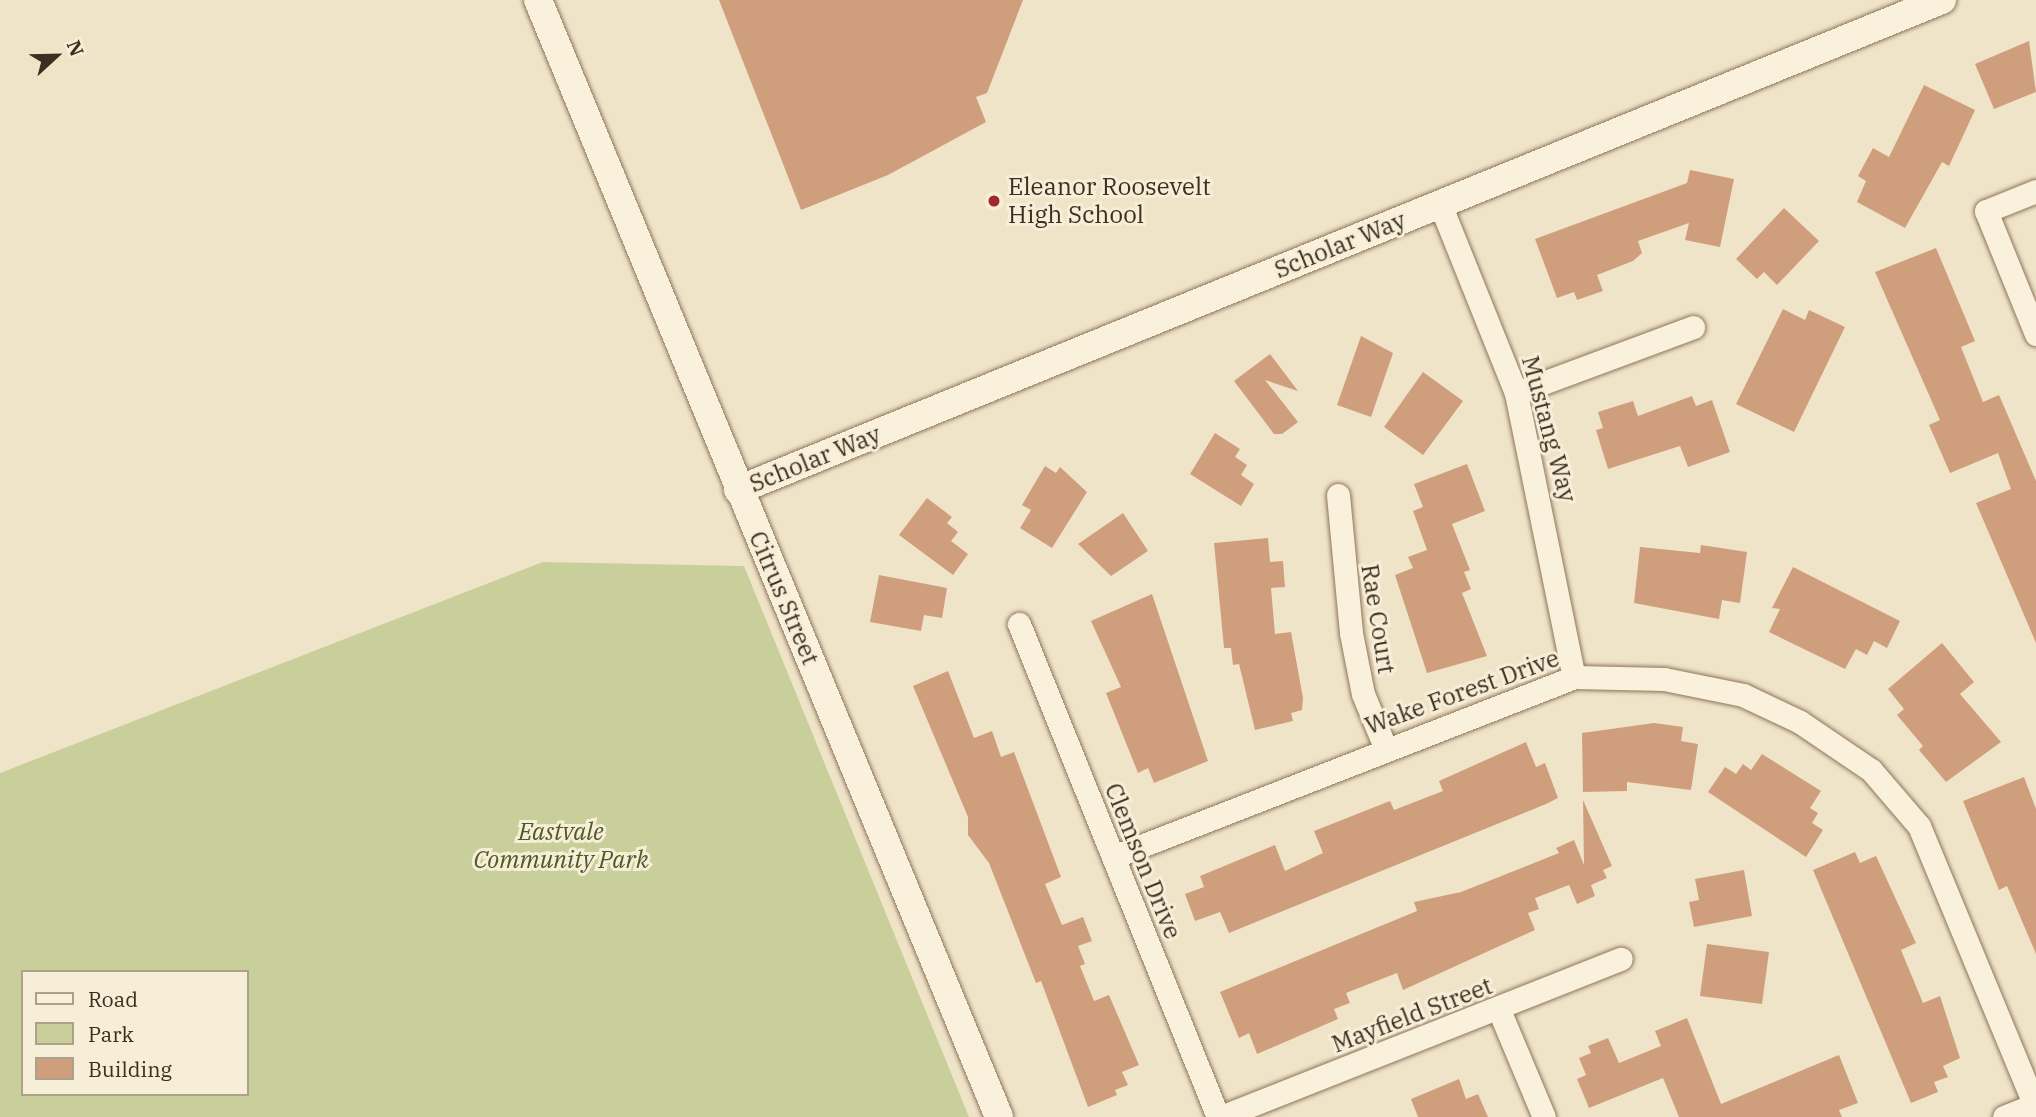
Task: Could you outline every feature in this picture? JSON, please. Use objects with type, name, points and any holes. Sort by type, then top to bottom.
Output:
[{"type":"street","name":"Citrus Street","points":[[538,0],[999,1117]]},
{"type":"street","name":"Scholar Way","points":[[738,490],[1942,0]]},
{"type":"street","points":[[2036,191],[1986,211],[2036,334]]},
{"type":"street","name":"Mustang Way","points":[[1440,204],[1516,393],[1574,677]]},
{"type":"street","points":[[1516,393],[1693,327]]},
{"type":"street","name":"Rae Court","points":[[1338,495],[1351,633],[1363,694],[1385,747]]},
{"type":"street","name":"Clemson Drive","points":[[1019,624],[1220,1117]]},
{"type":"street","name":"Wake Forest Drive","points":[[1113,856],[1385,747],[1574,677],[1664,679],[1743,695],[1800,723],[1871,770],[1919,826],[2035,1106]]},
{"type":"street","name":"Mayfield Street","points":[[1220,1117],[1499,1010],[1621,959]]},
{"type":"street","points":[[1499,1010],[1544,1117]]},
{"type":"street","points":[[2004,1117],[2035,1106]]},
{"type":"green space","name":"Eastvale Community Park","points":[[543,562],[744,566],[969,1117],[0,1117],[0,773]]},
{"type":"building","points":[[719,0],[1023,0],[987,93],[976,97],[986,122],[888,175],[801,210]]},
{"type":"building","points":[[2029,41],[2036,92],[1994,109],[1975,64]]},
{"type":"building","points":[[1924,85],[1975,110],[1949,166],[1942,162],[1905,228],[1857,202],[1866,181],[1858,176],[1873,148],[1889,157]]},
{"type":"building","points":[[1690,170],[1734,179],[1720,247],[1685,240],[1689,223],[1638,241],[1642,253],[1633,261],[1597,275],[1603,291],[1577,300],[1574,292],[1557,298],[1535,239],[1687,183]]},
{"type":"building","points":[[1784,208],[1819,241],[1777,285],[1764,272],[1757,279],[1736,259]]},
{"type":"building","points":[[1936,248],[1975,341],[1961,347],[1983,402],[1999,395],[2036,481],[2036,643],[1976,503],[2011,489],[1998,453],[1950,473],[1929,425],[1940,420],[1875,272]]},
{"type":"building","points":[[1783,309],[1805,320],[1809,310],[1845,327],[1794,432],[1736,404]]},
{"type":"building","points":[[1361,336],[1393,353],[1371,417],[1337,405]]},
{"type":"building","points":[[1270,354],[1298,391],[1265,380],[1298,422],[1282,434],[1274,434],[1234,381]]},
{"type":"building","points":[[1423,372],[1463,401],[1423,455],[1384,427]]},
{"type":"building","points":[[1692,396],[1696,406],[1712,400],[1730,452],[1688,467],[1680,446],[1608,469],[1596,430],[1603,428],[1598,412],[1633,401],[1638,416]]},
{"type":"building","points":[[1215,433],[1240,449],[1235,457],[1247,465],[1241,475],[1254,484],[1241,506],[1190,474]]},
{"type":"building","points":[[1467,464],[1485,511],[1452,524],[1470,570],[1464,572],[1471,589],[1462,593],[1487,656],[1427,673],[1395,575],[1413,568],[1408,557],[1427,550],[1413,511],[1423,507],[1414,484]]},
{"type":"building","points":[[1045,466],[1056,473],[1060,467],[1087,492],[1052,548],[1020,528],[1031,510],[1022,505]]},
{"type":"building","points":[[927,498],[952,517],[947,523],[958,532],[951,541],[968,554],[953,575],[899,535]]},
{"type":"building","points":[[1123,513],[1148,551],[1111,576],[1078,544]]},
{"type":"building","points":[[1268,538],[1270,562],[1283,561],[1285,587],[1271,588],[1275,634],[1291,632],[1303,698],[1302,710],[1291,713],[1293,721],[1255,730],[1239,664],[1233,665],[1231,648],[1224,648],[1214,543]]},
{"type":"building","points":[[1701,545],[1747,552],[1740,603],[1722,600],[1719,619],[1634,603],[1640,547],[1700,553]]},
{"type":"building","points":[[1793,567],[1900,621],[1887,648],[1874,641],[1867,655],[1856,649],[1845,669],[1769,632],[1780,609],[1772,608]]},
{"type":"building","points":[[879,575],[947,588],[942,618],[924,615],[921,631],[870,622]]},
{"type":"building","points":[[1152,594],[1208,761],[1154,783],[1148,768],[1138,773],[1106,693],[1121,687],[1091,621]]},
{"type":"building","points":[[1942,643],[1974,682],[1960,694],[2001,742],[1946,782],[1919,750],[1923,746],[1897,715],[1904,709],[1888,689]]},
{"type":"building","points":[[948,671],[974,738],[992,731],[1001,757],[1014,752],[1061,877],[1045,884],[1062,925],[1083,917],[1092,941],[1078,946],[1085,964],[1080,966],[1094,1001],[1109,995],[1139,1065],[1122,1072],[1128,1085],[1115,1090],[1117,1095],[1088,1107],[1041,981],[1036,983],[989,863],[968,835],[968,817],[913,686]]},
{"type":"building","points":[[1654,723],[1683,727],[1681,741],[1698,744],[1691,790],[1627,782],[1627,791],[1583,792],[1582,733]]},
{"type":"building","points":[[1526,742],[1536,767],[1545,763],[1558,798],[1229,933],[1220,912],[1195,921],[1185,894],[1204,887],[1200,876],[1275,845],[1285,871],[1323,853],[1314,831],[1390,801],[1394,810],[1443,791],[1439,781]]},
{"type":"building","points":[[1762,754],[1821,791],[1810,808],[1818,813],[1812,823],[1823,830],[1806,857],[1708,792],[1725,767],[1736,774],[1743,764],[1751,770]]},
{"type":"building","points":[[2024,777],[2036,809],[2036,954],[2007,886],[1999,890],[1963,801]]},
{"type":"building","points":[[1583,800],[1612,866],[1603,870],[1607,878],[1591,885],[1595,896],[1577,904],[1569,885],[1535,898],[1539,909],[1528,913],[1535,930],[1403,990],[1397,973],[1346,993],[1350,1003],[1334,1009],[1338,1019],[1257,1054],[1249,1033],[1239,1038],[1220,992],[1417,911],[1414,902],[1461,892],[1559,853],[1556,848],[1574,840],[1584,865]]},
{"type":"building","points":[[1855,852],[1860,863],[1876,856],[1916,943],[1901,950],[1923,1003],[1940,996],[1960,1058],[1943,1066],[1948,1077],[1934,1082],[1938,1092],[1911,1103],[1813,870]]},
{"type":"building","points":[[1744,870],[1752,916],[1694,927],[1689,902],[1699,900],[1695,879]]},
{"type":"building","points":[[1707,944],[1769,952],[1762,1004],[1700,996]]},
{"type":"building","points":[[1687,1018],[1721,1104],[1839,1055],[1858,1103],[1839,1110],[1842,1117],[1679,1117],[1663,1078],[1589,1108],[1577,1079],[1586,1075],[1579,1058],[1591,1053],[1588,1046],[1608,1038],[1619,1063],[1661,1046],[1655,1031]]},
{"type":"building","points":[[1459,1079],[1466,1099],[1478,1094],[1488,1117],[1418,1117],[1411,1099]]},
{"type":"place","name":"Eleanor Roosevelt High School","points":[[994,201]]}]
